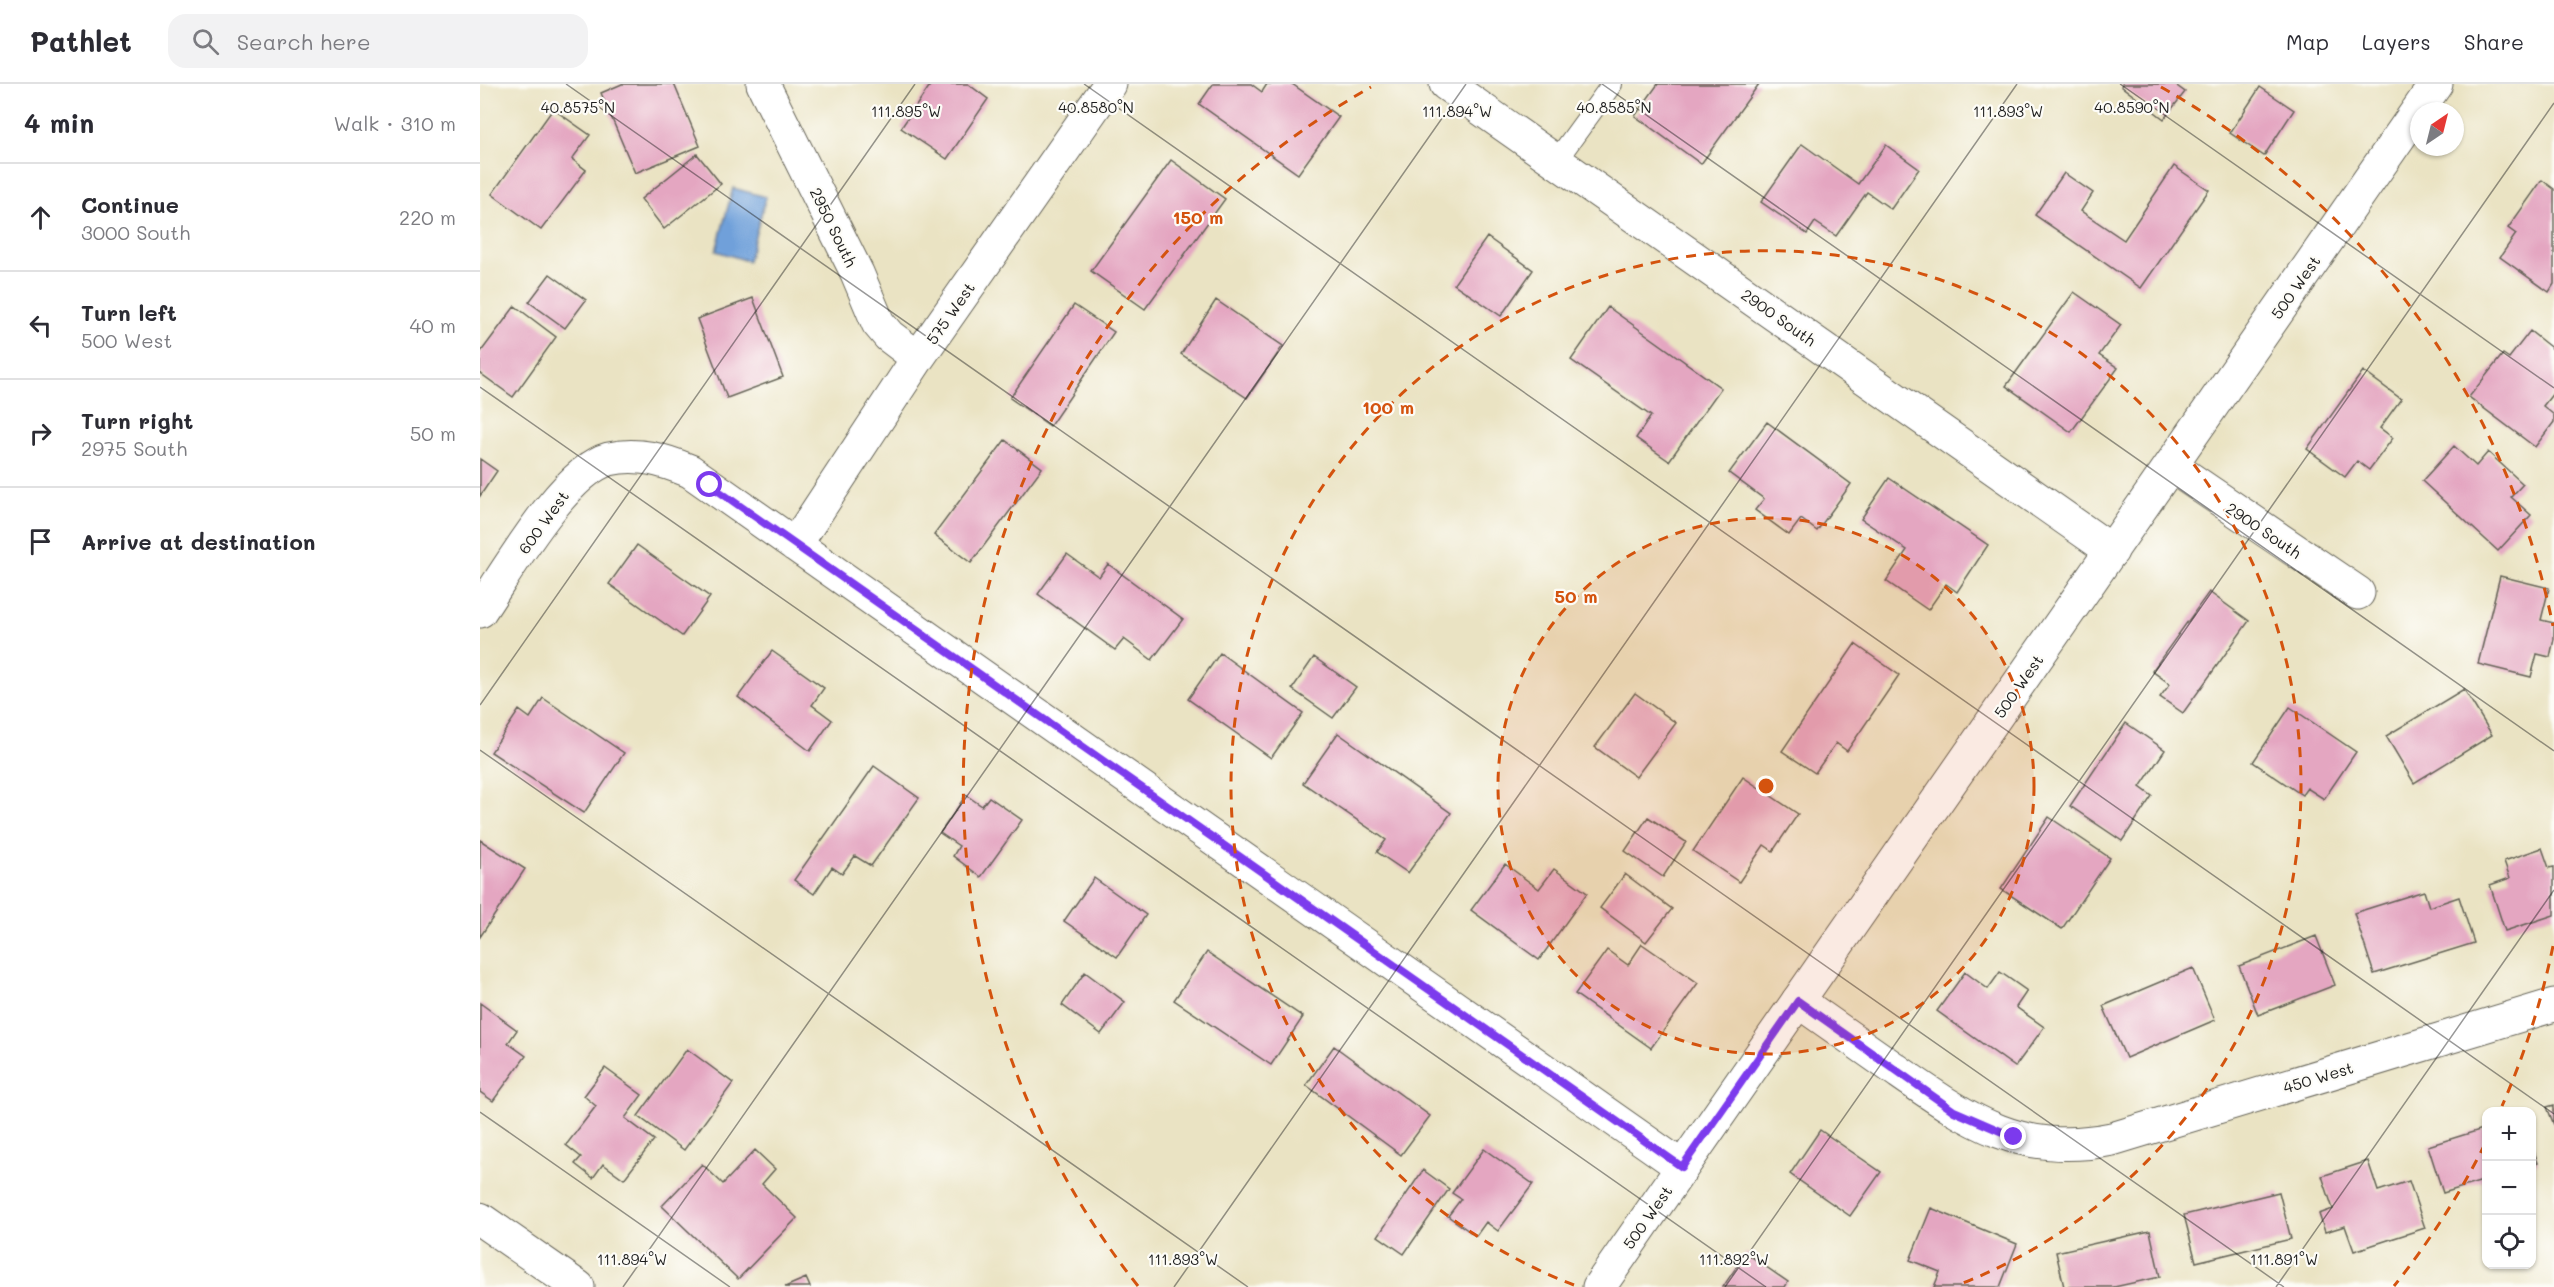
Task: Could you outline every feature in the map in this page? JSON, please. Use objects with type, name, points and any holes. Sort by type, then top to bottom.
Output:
[{"type":"street","name":"2950 South","points":[[763,84],[857,273],[878,323],[889,336],[918,358]]},
{"type":"street","name":"575 West","points":[[795,545],[918,358],[1110,84]]},
{"type":"street","name":"2900 South","points":[[1446,84],[2112,551]]},
{"type":"street","name":"500 West","points":[[1599,1287],[2436,84]]},
{"type":"street","name":"600 West","points":[[480,611],[571,483],[607,460],[644,457],[690,471],[795,545]]},
{"type":"street","name":"2900 South","points":[[2171,466],[2358,593]]},
{"type":"street","points":[[795,545],[1682,1167]]},
{"type":"street","name":"450 West","points":[[1798,1001],[1954,1111],[1983,1126],[2036,1142],[2080,1145],[2112,1139],[2554,1005]]},
{"type":"street","points":[[480,1219],[578,1287]]},
{"type":"lane","points":[[1556,161],[1612,84]]},
{"type":"water","points":[[733,188],[766,197],[748,261],[716,251]]},
{"type":"building","points":[[622,84],[674,84],[700,146],[635,173],[601,93]]},
{"type":"building","points":[[931,84],[968,84],[988,99],[947,159],[901,128]]},
{"type":"building","points":[[1213,84],[1251,84],[1262,92],[1267,84],[1292,84],[1339,117],[1298,174],[1199,104]]},
{"type":"building","points":[[1658,84],[1759,84],[1701,164],[1635,116]]},
{"type":"building","points":[[2122,84],[2174,84],[2185,92],[2164,119],[2121,86]]},
{"type":"building","points":[[2260,87],[2294,110],[2264,156],[2230,133]]},
{"type":"building","points":[[553,109],[590,135],[572,159],[586,170],[541,230],[492,194]]},
{"type":"building","points":[[1802,144],[1858,184],[1886,145],[1919,169],[1891,209],[1867,192],[1836,236],[1815,222],[1807,234],[1761,202]]},
{"type":"building","points":[[697,154],[721,184],[664,229],[641,199]]},
{"type":"building","points":[[1171,160],[1225,199],[1145,309],[1091,271]]},
{"type":"building","points":[[2174,166],[2209,190],[2141,288],[2035,215],[2064,173],[2093,193],[2081,211],[2124,240]]},
{"type":"building","points":[[2542,180],[2554,189],[2554,284],[2549,292],[2500,257],[2516,234],[2508,228]]},
{"type":"building","points":[[1487,237],[1533,270],[1501,316],[1454,284]]},
{"type":"building","points":[[550,274],[586,300],[565,328],[529,302]]},
{"type":"building","points":[[2074,292],[2121,325],[2099,355],[2118,368],[2071,432],[2006,386]]},
{"type":"building","points":[[753,298],[783,377],[727,398],[697,319]]},
{"type":"building","points":[[1216,300],[1283,346],[1247,398],[1181,354]]},
{"type":"building","points":[[1074,305],[1114,332],[1050,426],[1010,398]]},
{"type":"building","points":[[515,306],[556,337],[513,397],[480,373],[480,353]]},
{"type":"building","points":[[1608,307],[1721,388],[1669,461],[1636,438],[1651,416],[1571,360]]},
{"type":"building","points":[[2530,331],[2554,350],[2554,392],[2543,406],[2554,415],[2554,422],[2535,447],[2469,397],[2503,354],[2509,358]]},
{"type":"building","points":[[2363,371],[2401,399],[2380,428],[2393,438],[2369,470],[2357,461],[2345,477],[2307,449]]},
{"type":"building","points":[[1767,422],[1851,484],[1817,531],[1801,519],[1789,535],[1755,510],[1764,499],[1729,473]]},
{"type":"building","points":[[1005,440],[1042,468],[971,563],[934,535]]},
{"type":"building","points":[[2454,446],[2476,466],[2488,452],[2523,484],[2511,497],[2531,515],[2498,551],[2422,481]]},
{"type":"building","points":[[480,459],[497,471],[480,496]]},
{"type":"building","points":[[1889,478],[1988,545],[1957,592],[1946,584],[1928,610],[1886,581],[1907,550],[1861,519]]},
{"type":"building","points":[[637,545],[710,597],[682,636],[609,584]]},
{"type":"building","points":[[1067,554],[1099,577],[1108,564],[1183,619],[1152,660],[1124,639],[1115,650],[1038,594]]},
{"type":"building","points":[[2500,576],[2549,588],[2541,620],[2554,623],[2554,639],[2550,657],[2537,654],[2531,677],[2478,664]]},
{"type":"building","points":[[2209,592],[2249,621],[2183,713],[2160,697],[2170,684],[2152,671]]},
{"type":"building","points":[[1855,644],[1899,675],[1847,751],[1836,743],[1815,773],[1782,751]]},
{"type":"building","points":[[772,651],[824,688],[812,705],[832,720],[810,751],[738,697]]},
{"type":"building","points":[[1220,653],[1303,713],[1271,758],[1188,699]]},
{"type":"building","points":[[1314,657],[1356,687],[1333,718],[1292,689]]},
{"type":"building","points":[[2464,689],[2492,735],[2414,783],[2386,736]]},
{"type":"building","points":[[1635,693],[1676,723],[1636,777],[1595,747]]},
{"type":"building","points":[[543,698],[624,753],[584,813],[491,752],[519,710],[530,718]]},
{"type":"building","points":[[2290,707],[2356,752],[2324,799],[2307,788],[2302,795],[2253,762]]},
{"type":"building","points":[[2126,723],[2165,750],[2140,787],[2152,796],[2122,841],[2070,806]]},
{"type":"building","points":[[1338,733],[1451,813],[1408,873],[1377,852],[1386,840],[1303,783]]},
{"type":"building","points":[[874,766],[919,798],[871,866],[855,856],[842,874],[832,867],[814,894],[794,880]]},
{"type":"building","points":[[1743,777],[1798,814],[1773,851],[1764,845],[1739,882],[1693,851]]},
{"type":"building","points":[[966,795],[982,806],[989,797],[1022,820],[981,877],[953,856],[959,846],[940,833]]},
{"type":"building","points":[[1648,817],[1686,842],[1663,877],[1625,851]]},
{"type":"building","points":[[2049,817],[2110,858],[2062,929],[2001,889]]},
{"type":"building","points":[[480,840],[525,869],[480,937]]},
{"type":"building","points":[[2542,848],[2549,868],[2554,867],[2554,915],[2505,931],[2490,885],[2510,878],[2504,861]]},
{"type":"building","points":[[1505,864],[1539,889],[1554,869],[1587,893],[1539,960],[1471,910]]},
{"type":"building","points":[[1625,874],[1672,909],[1646,942],[1600,908]]},
{"type":"building","points":[[1094,878],[1146,915],[1117,957],[1064,921]]},
{"type":"building","points":[[2424,891],[2429,907],[2459,897],[2474,943],[2374,974],[2354,913]]},
{"type":"building","points":[[2316,936],[2335,985],[2258,1015],[2239,966]]},
{"type":"building","points":[[1642,944],[1698,983],[1651,1048],[1575,994],[1607,950],[1628,965]]},
{"type":"building","points":[[1207,952],[1303,1017],[1271,1065],[1174,1000]]},
{"type":"building","points":[[2193,968],[2215,1020],[2126,1058],[2103,1006]]},
{"type":"building","points":[[1085,972],[1125,1002],[1101,1034],[1062,1005]]},
{"type":"building","points":[[1965,972],[1988,989],[2000,972],[2027,991],[2016,1007],[2044,1027],[2015,1067],[1937,1011]]},
{"type":"building","points":[[480,1003],[517,1030],[508,1043],[526,1056],[493,1101],[480,1092]]},
{"type":"building","points":[[1334,1046],[1430,1116],[1401,1155],[1306,1085]]},
{"type":"building","points":[[687,1049],[733,1083],[684,1150],[638,1116]]},
{"type":"building","points":[[605,1068],[642,1095],[625,1118],[654,1140],[624,1179],[603,1164],[593,1178],[575,1164],[581,1157],[566,1145],[596,1106],[584,1096]]},
{"type":"building","points":[[2554,1105],[2554,1125],[2547,1107]]},
{"type":"building","points":[[2482,1129],[2482,1181],[2443,1193],[2428,1146]]},
{"type":"building","points":[[1820,1130],[1881,1172],[1850,1216],[1790,1174]]},
{"type":"building","points":[[1484,1149],[1533,1184],[1498,1231],[1486,1222],[1476,1236],[1448,1216],[1461,1199],[1452,1193]]},
{"type":"building","points":[[755,1150],[775,1169],[762,1184],[797,1218],[738,1279],[662,1206],[702,1164],[723,1184]]},
{"type":"building","points":[[2368,1161],[2378,1191],[2409,1181],[2425,1228],[2354,1251],[2345,1226],[2325,1232],[2319,1214],[2333,1209],[2322,1176]]},
{"type":"building","points":[[1423,1170],[1449,1189],[1404,1254],[1378,1236]]},
{"type":"building","points":[[2279,1192],[2291,1239],[2196,1262],[2184,1215]]},
{"type":"building","points":[[1931,1208],[2017,1244],[2000,1287],[1934,1287],[1940,1272],[1910,1260]]},
{"type":"building","points":[[2150,1231],[2160,1277],[2114,1287],[2064,1287],[2056,1252]]},
{"type":"building","points":[[1746,1253],[1788,1282],[1785,1287],[1723,1287]]},
{"type":"building","points":[[806,1278],[810,1287],[785,1287]]},
{"type":"route","points":[[710,485],[1682,1167],[1798,1001],[1954,1111],[1983,1126],[2014,1137]]}]
